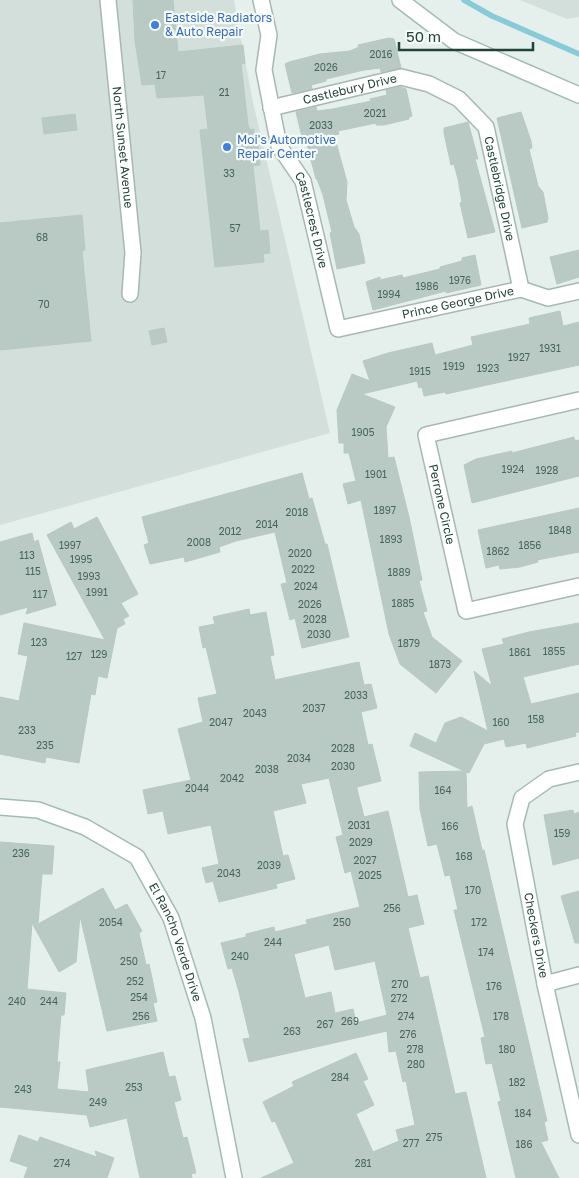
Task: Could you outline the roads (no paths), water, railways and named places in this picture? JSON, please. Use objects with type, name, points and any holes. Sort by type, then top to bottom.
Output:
[{"type":"street","name":"North Sunset Avenue","points":[[108,0],[133,253],[130,294]]},
{"type":"street","name":"Castlecrest Drive","points":[[261,0],[269,35],[264,70],[270,108],[279,146],[303,181],[338,329]]},
{"type":"street","points":[[400,0],[454,40],[579,95]]},
{"type":"street","name":"Castlebury Drive","points":[[270,108],[401,77],[430,84]]},
{"type":"street","name":"Castlebridge Drive","points":[[430,84],[459,100],[486,128],[520,289]]},
{"type":"street","name":"Prince George Drive","points":[[338,329],[520,289],[548,298],[579,291]]},
{"type":"street","name":"Perrone Circle","points":[[579,400],[426,435],[466,611],[579,586]]},
{"type":"street","name":"Checkers Drive","points":[[579,772],[549,779],[522,798],[515,824],[546,984],[579,1135]]},
{"type":"street","name":"El Rancho Verde Drive","points":[[0,807],[38,810],[85,827],[137,857],[171,918],[203,1018],[234,1178]]},
{"type":"street","points":[[546,984],[579,975]]},
{"type":"waterway","points":[[464,0],[492,16],[579,54]]},
{"type":"place","name":"Eastside Radiators & Auto Repair","points":[[155,25]]},
{"type":"place","name":"Moi's Automotive Repair Center","points":[[227,147]]}]
